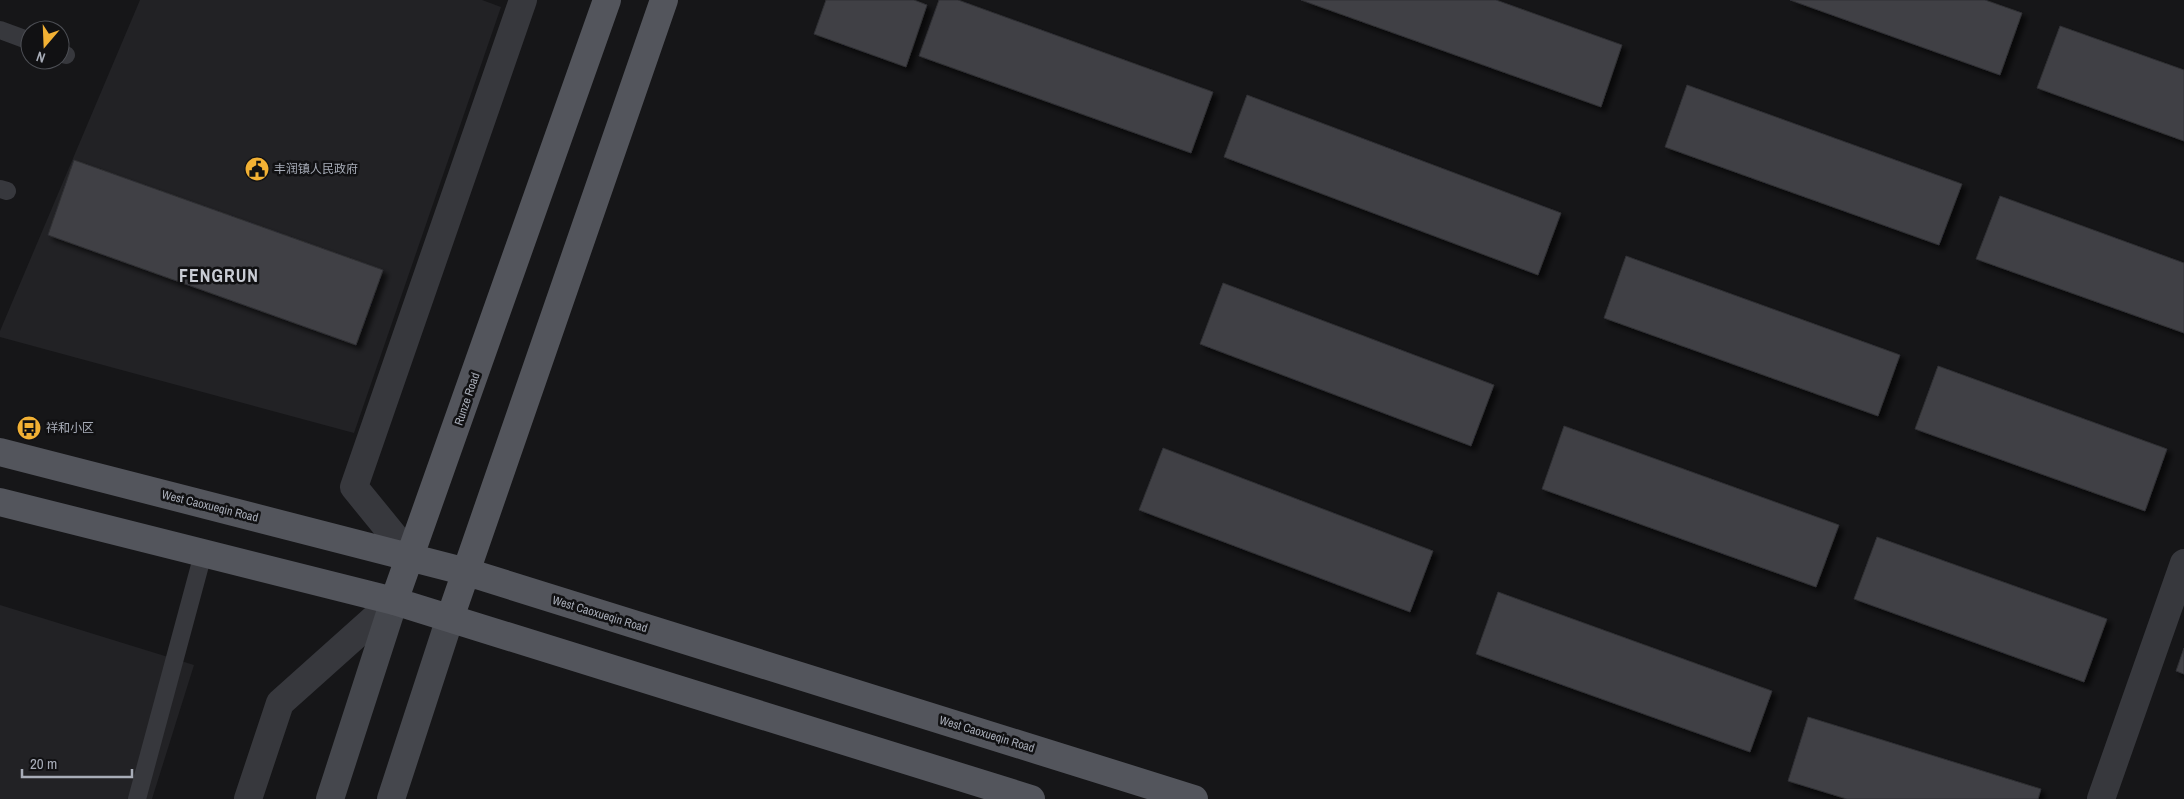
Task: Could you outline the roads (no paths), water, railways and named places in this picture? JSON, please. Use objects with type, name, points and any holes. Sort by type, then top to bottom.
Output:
[{"type":"main road","name":"Runze Road","points":[[330,799],[394,601],[607,0]]},
{"type":"main road","points":[[391,799],[450,618],[664,0]]},
{"type":"main road","name":"West Caoxueqin Road","points":[[0,452],[467,572],[1194,799]]},
{"type":"main road","points":[[0,502],[394,601],[1030,799]]},
{"type":"street","points":[[411,557],[354,487],[523,0]]},
{"type":"street","points":[[2101,799],[2184,563]]},
{"type":"street","points":[[248,799],[280,703],[394,601]]},
{"type":"lane","points":[[0,30],[20,37]]},
{"type":"lane","points":[[137,799],[202,554]]},
{"type":"place","name":"丰润镇人民政府","points":[[257,169]]},
{"type":"place","name":"祥和小区","points":[[29,428]]},
{"type":"district","name":"FENGRUN","points":[[219,275]]}]
